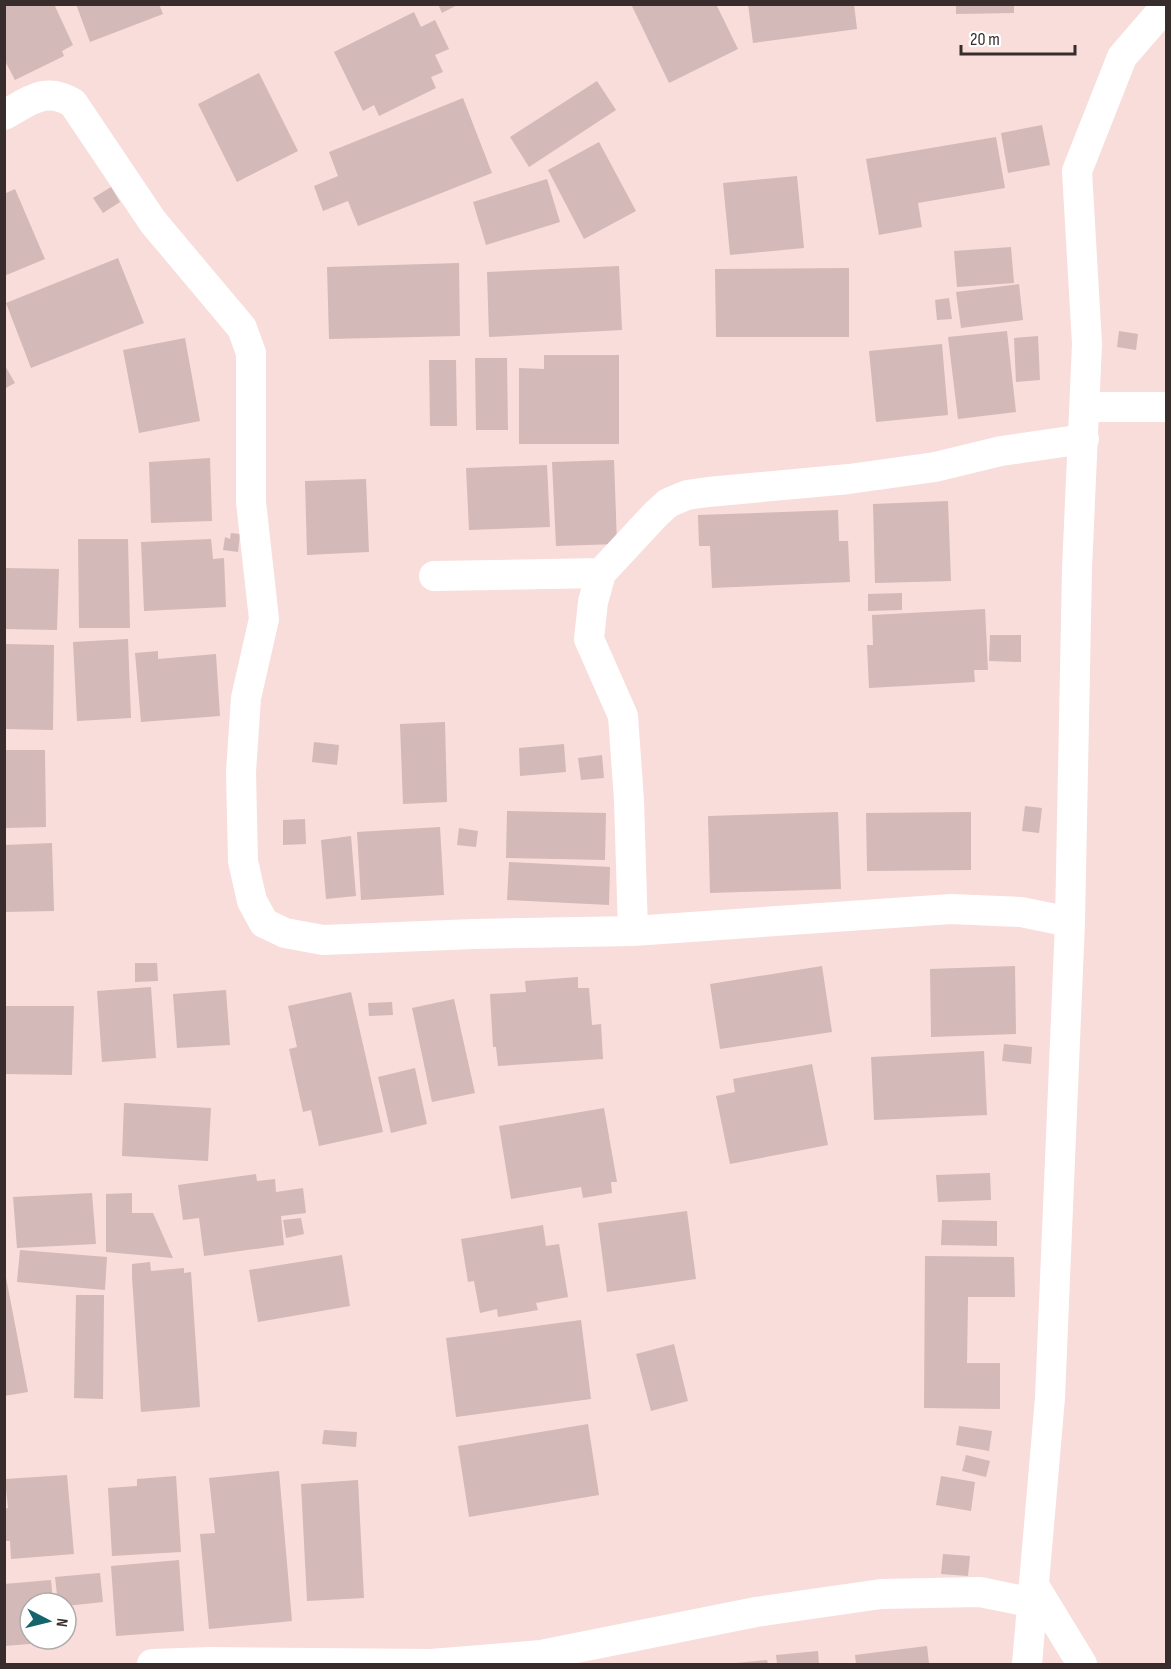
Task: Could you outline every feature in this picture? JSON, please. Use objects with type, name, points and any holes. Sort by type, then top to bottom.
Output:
[{"type":"street","points":[[1028,1665],[1050,1398],[1070,922],[1077,569],[1087,344],[1077,171],[1122,57],[1167,6]]},
{"type":"street","points":[[4,115],[39,96],[58,94],[73,103],[153,222],[242,328],[251,353],[251,502],[264,619],[246,698],[241,772],[243,861],[252,902],[264,923],[285,933],[323,940],[633,931],[951,909],[1021,912],[1070,922]]},
{"type":"street","points":[[1086,407],[1167,406]]},
{"type":"street","points":[[633,931],[629,800],[622,716],[589,639],[593,602],[602,573],[655,515],[668,503],[687,495],[935,467],[1001,451],[1084,439]]},
{"type":"street","points":[[434,576],[602,573]]},
{"type":"street","points":[[152,1665],[212,1662],[431,1664],[541,1655],[756,1612],[881,1594],[980,1592],[1035,1595]]},
{"type":"street","points":[[1035,1595],[1082,1665]]},
{"type":"building","points":[[4,4],[54,4],[73,45],[62,51],[64,56],[15,80],[4,59]]},
{"type":"building","points":[[76,4],[159,4],[163,14],[90,42]]},
{"type":"building","points":[[438,4],[459,4],[442,13]]},
{"type":"building","points":[[631,4],[716,4],[738,49],[669,83]]},
{"type":"building","points":[[748,4],[854,4],[857,29],[753,43]]},
{"type":"building","points":[[956,4],[1014,4],[1014,13],[956,14]]},
{"type":"building","points":[[414,12],[421,27],[435,20],[449,49],[435,55],[443,72],[431,77],[436,88],[379,116],[374,105],[363,111],[334,52]]},
{"type":"building","points":[[259,73],[298,151],[237,182],[198,104]]},
{"type":"building","points":[[597,81],[616,110],[529,167],[510,137]]},
{"type":"building","points":[[463,98],[492,173],[358,226],[348,201],[323,211],[314,186],[338,176],[329,152]]},
{"type":"building","points":[[1042,125],[1050,165],[1008,173],[1001,133]]},
{"type":"building","points":[[996,137],[1005,188],[918,203],[922,227],[879,235],[866,159]]},
{"type":"building","points":[[599,142],[636,211],[584,239],[548,170]]},
{"type":"building","points":[[797,176],[804,248],[730,255],[723,183]]},
{"type":"building","points":[[547,179],[560,222],[486,245],[473,202]]},
{"type":"building","points":[[111,187],[120,202],[103,213],[93,198]]},
{"type":"building","points":[[15,189],[45,259],[4,276],[4,194]]},
{"type":"building","points":[[1011,247],[1014,283],[957,287],[954,251]]},
{"type":"building","points":[[118,258],[144,323],[31,368],[6,303]]},
{"type":"building","points":[[459,263],[460,336],[329,339],[327,267]]},
{"type":"building","points":[[619,266],[622,330],[489,337],[487,272]]},
{"type":"building","points":[[849,268],[849,337],[716,337],[715,269]]},
{"type":"building","points":[[1019,284],[1023,320],[961,328],[956,292]]},
{"type":"building","points":[[949,298],[952,319],[937,320],[935,300]]},
{"type":"building","points":[[1007,331],[1016,412],[958,419],[948,337]]},
{"type":"building","points":[[1119,331],[1138,334],[1136,350],[1117,347]]},
{"type":"building","points":[[1038,336],[1040,380],[1016,382],[1014,338]]},
{"type":"building","points":[[185,338],[200,421],[139,433],[123,350]]},
{"type":"building","points":[[942,344],[948,415],[876,422],[869,351]]},
{"type":"building","points":[[544,355],[619,355],[619,444],[519,444],[519,368],[544,369]]},
{"type":"building","points":[[475,358],[507,358],[508,430],[476,430]]},
{"type":"building","points":[[429,360],[456,360],[457,426],[430,426]]},
{"type":"building","points":[[4,364],[15,383],[4,389]]},
{"type":"building","points":[[210,458],[212,521],[151,523],[149,462]]},
{"type":"building","points":[[614,460],[617,544],[556,546],[552,462]]},
{"type":"building","points":[[547,465],[550,527],[469,530],[466,468]]},
{"type":"building","points":[[366,479],[369,552],[307,555],[305,481]]},
{"type":"building","points":[[948,501],[951,581],[875,583],[873,504]]},
{"type":"building","points":[[838,510],[839,541],[848,541],[850,582],[712,588],[710,546],[699,546],[698,515]]},
{"type":"building","points":[[231,533],[240,534],[238,552],[223,550],[225,537],[230,539]]},
{"type":"building","points":[[78,539],[128,539],[130,628],[79,628]]},
{"type":"building","points":[[211,539],[213,559],[224,558],[226,607],[144,611],[141,542]]},
{"type":"building","points":[[4,568],[59,569],[57,630],[4,629]]},
{"type":"building","points":[[902,593],[902,610],[868,611],[868,594]]},
{"type":"building","points":[[985,609],[988,670],[974,670],[975,682],[869,688],[867,645],[873,645],[872,615]]},
{"type":"building","points":[[990,635],[1021,635],[1021,662],[989,661]]},
{"type":"building","points":[[128,639],[131,718],[77,721],[73,642]]},
{"type":"building","points":[[5,644],[54,645],[53,730],[4,729]]},
{"type":"building","points":[[158,651],[158,659],[216,654],[220,716],[141,722],[135,653]]},
{"type":"building","points":[[445,722],[447,802],[403,804],[400,724]]},
{"type":"building","points":[[314,742],[339,745],[337,765],[312,762]]},
{"type":"building","points":[[564,744],[566,772],[520,776],[519,748]]},
{"type":"building","points":[[5,750],[45,750],[46,827],[5,828]]},
{"type":"building","points":[[602,755],[604,778],[581,780],[578,758]]},
{"type":"building","points":[[1025,806],[1042,808],[1039,833],[1022,831]]},
{"type":"building","points":[[507,811],[606,813],[605,860],[506,858]]},
{"type":"building","points":[[838,812],[841,889],[710,893],[708,816]]},
{"type":"building","points":[[971,812],[971,870],[867,871],[866,813]]},
{"type":"building","points":[[305,819],[306,844],[283,845],[283,820]]},
{"type":"building","points":[[440,827],[444,895],[361,900],[357,832]]},
{"type":"building","points":[[459,828],[478,831],[476,847],[457,845]]},
{"type":"building","points":[[351,836],[356,896],[326,899],[321,840]]},
{"type":"building","points":[[52,843],[54,911],[4,912],[4,845]]},
{"type":"building","points":[[509,862],[610,867],[609,905],[507,900]]},
{"type":"building","points":[[135,963],[157,963],[158,981],[135,982]]},
{"type":"building","points":[[822,966],[832,1032],[720,1049],[710,984]]},
{"type":"building","points":[[1015,966],[1016,1034],[931,1037],[930,969]]},
{"type":"building","points":[[578,977],[578,988],[589,988],[592,1025],[601,1024],[603,1059],[498,1066],[496,1047],[493,1047],[490,994],[526,992],[525,981]]},
{"type":"building","points":[[151,987],[156,1058],[102,1062],[97,991]]},
{"type":"building","points":[[226,990],[230,1045],[177,1048],[173,994]]},
{"type":"building","points":[[351,992],[383,1132],[319,1146],[311,1110],[303,1112],[289,1049],[297,1047],[288,1006]]},
{"type":"building","points":[[454,999],[475,1093],[432,1102],[412,1008]]},
{"type":"building","points":[[392,1002],[393,1015],[369,1016],[368,1003]]},
{"type":"building","points":[[4,1006],[74,1006],[72,1075],[4,1074]]},
{"type":"building","points":[[1004,1044],[1032,1047],[1031,1064],[1002,1061]]},
{"type":"building","points":[[984,1051],[987,1115],[874,1120],[871,1057]]},
{"type":"building","points":[[812,1064],[828,1145],[730,1164],[716,1096],[735,1092],[733,1079]]},
{"type":"building","points":[[415,1068],[427,1124],[391,1133],[378,1077]]},
{"type":"building","points":[[124,1103],[211,1108],[208,1161],[122,1156]]},
{"type":"building","points":[[604,1108],[617,1182],[611,1182],[612,1193],[583,1198],[581,1187],[511,1199],[499,1126]]},
{"type":"building","points":[[990,1173],[991,1200],[938,1202],[936,1175]]},
{"type":"building","points":[[256,1174],[257,1181],[275,1179],[276,1192],[303,1188],[306,1213],[281,1216],[284,1245],[204,1256],[199,1218],[183,1220],[178,1185]]},
{"type":"building","points":[[92,1193],[96,1244],[17,1248],[13,1197]]},
{"type":"building","points":[[132,1193],[132,1213],[153,1213],[173,1258],[106,1252],[106,1194]]},
{"type":"building","points":[[687,1211],[696,1279],[607,1292],[598,1223]]},
{"type":"building","points":[[301,1218],[304,1234],[286,1238],[283,1220]]},
{"type":"building","points":[[942,1220],[997,1221],[997,1246],[941,1245]]},
{"type":"building","points":[[543,1225],[546,1246],[559,1244],[568,1297],[536,1303],[538,1310],[498,1317],[497,1309],[480,1313],[474,1281],[468,1282],[461,1239]]},
{"type":"building","points":[[20,1250],[107,1257],[105,1290],[17,1282]]},
{"type":"building","points":[[342,1255],[350,1306],[258,1322],[249,1270]]},
{"type":"building","points":[[925,1256],[1014,1257],[1015,1297],[968,1297],[967,1363],[1000,1363],[1000,1409],[924,1408]]},
{"type":"building","points":[[150,1262],[151,1271],[184,1268],[184,1273],[191,1272],[200,1407],[141,1412],[132,1264]]},
{"type":"building","points":[[4,1267],[28,1392],[4,1396]]},
{"type":"building","points":[[76,1295],[104,1295],[103,1399],[74,1398]]},
{"type":"building","points":[[581,1320],[591,1399],[456,1417],[446,1338]]},
{"type":"building","points":[[674,1344],[688,1401],[651,1411],[636,1354]]},
{"type":"building","points":[[588,1424],[599,1495],[469,1517],[458,1446]]},
{"type":"building","points":[[959,1426],[992,1431],[989,1451],[956,1445]]},
{"type":"building","points":[[324,1430],[357,1432],[356,1447],[322,1444]]},
{"type":"building","points":[[966,1455],[990,1461],[986,1477],[962,1471]]},
{"type":"building","points":[[279,1471],[292,1621],[209,1629],[200,1534],[215,1533],[209,1478]]},
{"type":"building","points":[[67,1475],[74,1554],[11,1559],[10,1541],[4,1541],[4,1509],[8,1508],[5,1479]]},
{"type":"building","points":[[176,1476],[181,1552],[112,1556],[108,1488],[137,1486],[137,1479]]},
{"type":"building","points":[[941,1476],[975,1482],[971,1511],[936,1505]]},
{"type":"building","points":[[358,1480],[364,1598],[307,1601],[301,1484]]},
{"type":"building","points":[[943,1554],[970,1556],[968,1576],[941,1574]]},
{"type":"building","points":[[179,1560],[184,1631],[116,1636],[111,1566]]},
{"type":"building","points":[[100,1573],[103,1602],[78,1605],[78,1591],[57,1591],[55,1577]]},
{"type":"building","points":[[51,1580],[52,1591],[18,1591],[18,1645],[4,1646],[4,1584]]},
{"type":"building","points":[[927,1646],[929,1664],[856,1664],[855,1655]]},
{"type":"building","points":[[818,1651],[819,1664],[777,1664],[776,1655]]},
{"type":"building","points":[[767,1660],[768,1664],[736,1664],[736,1663]]}]
